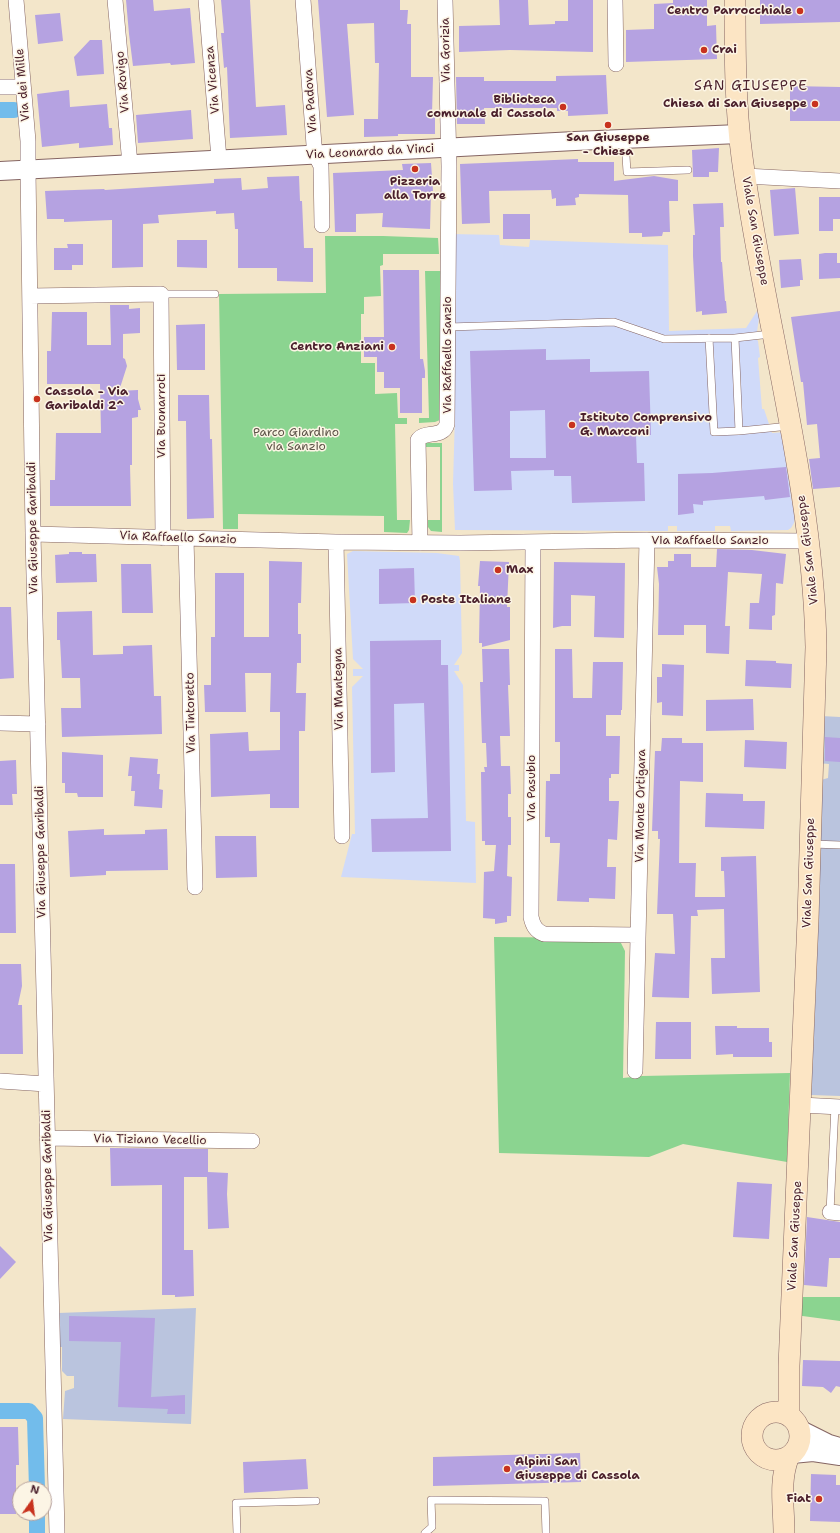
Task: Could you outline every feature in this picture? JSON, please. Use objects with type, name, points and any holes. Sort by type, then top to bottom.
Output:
[{"type":"main road","name":"Viale San Giuseppe","points":[[735,0],[736,78],[739,134],[745,176],[790,425],[808,541],[814,592],[816,648],[801,1105],[789,1366],[794,1423],[800,1439],[797,1447],[790,1456],[783,1473],[782,1500],[784,1533]]},
{"type":"main road","name":"Viale San Giuseppe","points":[[782,1500],[767,1458],[757,1451],[751,1441],[751,1434],[756,1422],[767,1412],[789,1366]]},
{"type":"main road","points":[[767,1412],[783,1412],[794,1423]]},
{"type":"main road","points":[[767,1458],[782,1460],[790,1456]]},
{"type":"street","name":"Via dei Mille","points":[[16,0],[28,170]]},
{"type":"street","name":"Via Rovigo","points":[[115,0],[130,164]]},
{"type":"street","name":"Via Vicenza","points":[[206,0],[219,159]]},
{"type":"street","name":"Via Padova","points":[[303,0],[315,154],[321,166],[322,225]]},
{"type":"street","name":"Via Gorizia","points":[[445,0],[448,148]]},
{"type":"street","points":[[615,0],[616,64]]},
{"type":"street","points":[[0,87],[23,87]]},
{"type":"street","name":"Via Leonardo da Vinci","points":[[0,171],[315,154],[739,134]]},
{"type":"street","name":"Via Raffaello Sanzio","points":[[420,543],[418,440],[419,437],[440,432],[446,427],[448,327],[448,148]]},
{"type":"street","name":"Via Giuseppe Garibaldi","points":[[28,170],[33,534],[57,1533]]},
{"type":"street","points":[[745,176],[840,181]]},
{"type":"street","points":[[30,296],[161,294]]},
{"type":"street","name":"Via Buonarroti","points":[[161,294],[163,538]]},
{"type":"street","name":"Via Raffaello Sanzio","points":[[33,534],[420,543],[533,543],[647,540],[808,541]]},
{"type":"street","name":"Via Tintoretto","points":[[186,538],[195,887]]},
{"type":"street","name":"Via Monte Ortigara","points":[[635,1071],[647,540]]},
{"type":"street","name":"Via Mantegna","points":[[336,542],[342,836]]},
{"type":"street","name":"Via Pasubio","points":[[533,543],[532,923],[538,932],[544,934],[638,935]]},
{"type":"street","points":[[0,723],[38,724]]},
{"type":"street","points":[[0,1080],[46,1084]]},
{"type":"street","points":[[801,1105],[838,1106]]},
{"type":"street","name":"Via Tiziano Vecellio","points":[[47,1138],[252,1141]]},
{"type":"street","points":[[794,1423],[830,1444],[840,1447]]},
{"type":"street","points":[[790,1456],[813,1452],[840,1456]]},
{"type":"lane","points":[[625,140],[627,172],[688,170]]},
{"type":"lane","points":[[161,294],[215,294]]},
{"type":"lane","points":[[448,327],[614,322],[664,339],[735,338],[773,333]]},
{"type":"lane","points":[[709,338],[714,432],[739,431],[790,425]]},
{"type":"lane","points":[[735,338],[739,431]]},
{"type":"lane","points":[[810,844],[840,845]]},
{"type":"lane","points":[[835,1213],[838,1106]]},
{"type":"lane","points":[[425,1533],[432,1527],[431,1500],[545,1501],[546,1533]]},
{"type":"lane","points":[[237,1533],[236,1503],[316,1501]]},
{"type":"shaded area","points":[[451,234],[499,235],[500,245],[529,247],[530,240],[668,245],[669,331],[746,328],[757,311],[759,318],[756,339],[758,341],[760,357],[758,358],[762,409],[764,409],[772,433],[786,432],[791,497],[795,516],[794,523],[791,528],[788,530],[731,531],[730,526],[715,526],[715,531],[677,531],[677,526],[668,526],[668,531],[455,530],[453,484],[455,414]]},
{"type":"shaded area","points":[[353,551],[437,553],[459,556],[462,653],[454,665],[459,665],[459,671],[454,671],[463,685],[466,821],[475,822],[476,883],[341,877],[352,834],[355,834],[352,687],[363,676],[353,676],[353,669],[363,669],[353,659],[347,554]]},
{"type":"shaded area","points":[[821,716],[840,717],[840,1096],[811,1095],[817,964],[811,960],[821,780],[828,778],[829,764],[817,763]]},
{"type":"shaded area","points":[[196,1308],[191,1424],[63,1419],[65,1391],[74,1388],[74,1376],[67,1376],[62,1371],[62,1347],[59,1347],[58,1313]]},
{"type":"green space","name":"Parco Giardino via Sanzio","points":[[325,236],[438,238],[439,254],[383,254],[383,265],[380,266],[381,296],[364,297],[364,314],[361,314],[361,363],[375,363],[375,394],[397,393],[398,418],[407,418],[407,424],[395,424],[397,520],[410,520],[409,530],[407,533],[384,532],[384,516],[238,514],[238,529],[223,529],[219,294],[326,293]]},
{"type":"green space","points":[[425,271],[441,271],[440,420],[435,422],[419,423],[419,418],[429,418]]},
{"type":"green space","points":[[425,443],[442,443],[442,532],[431,531],[428,527],[428,520],[440,520],[440,447],[424,447]]},
{"type":"green space","points":[[494,937],[610,938],[620,941],[625,951],[623,1078],[642,1076],[790,1073],[787,1162],[683,1144],[649,1157],[499,1153]]},
{"type":"green space","points":[[796,1297],[840,1297],[840,1321],[795,1315]]},
{"type":"building","points":[[126,0],[153,0],[154,11],[190,8],[195,63],[171,65],[170,63],[133,66]]},
{"type":"building","points":[[221,0],[250,0],[256,107],[285,105],[287,135],[230,138],[227,67],[224,68],[221,33],[224,33]]},
{"type":"building","points":[[318,0],[400,0],[400,10],[408,10],[407,24],[411,24],[411,77],[433,77],[432,114],[435,114],[435,134],[398,134],[398,136],[364,137],[364,119],[378,119],[379,63],[375,63],[374,23],[347,24],[354,115],[327,117]]},
{"type":"building","points":[[499,0],[528,0],[529,25],[555,24],[555,21],[568,21],[568,0],[593,0],[593,52],[510,50],[459,52],[459,26],[500,25]]},
{"type":"building","points":[[673,0],[707,0],[707,26],[716,25],[717,59],[626,62],[626,30],[654,29],[654,4],[673,3]]},
{"type":"building","name":"Centro Parrocchiale","points":[[760,0],[840,0],[840,22],[760,24]]},
{"type":"building","points":[[60,13],[63,41],[38,44],[35,15]]},
{"type":"building","points":[[90,40],[102,40],[104,74],[77,76],[74,57]]},
{"type":"building","points":[[606,75],[608,114],[568,116],[568,111],[557,111],[557,108],[484,108],[485,124],[457,124],[456,77],[484,77],[484,81],[556,81],[556,76]]},
{"type":"building","name":"Chiesa di San Giuseppe","points":[[790,86],[840,87],[840,121],[790,121]]},
{"type":"building","points":[[69,90],[70,107],[107,104],[109,128],[112,128],[113,145],[79,148],[79,143],[42,147],[37,94]]},
{"type":"building","points":[[191,110],[193,139],[138,143],[136,115]]},
{"type":"building","points":[[719,148],[718,172],[709,172],[709,177],[693,177],[692,150]]},
{"type":"building","points":[[578,159],[578,162],[614,162],[614,181],[654,176],[678,180],[678,201],[669,201],[670,232],[663,232],[662,236],[642,237],[642,233],[629,233],[628,195],[579,194],[579,197],[575,198],[576,205],[556,206],[556,198],[552,199],[551,190],[489,191],[490,223],[462,224],[460,164]]},
{"type":"building","points":[[431,163],[433,191],[431,191],[430,229],[382,227],[383,213],[356,214],[356,232],[335,232],[333,173],[403,170],[402,164]]},
{"type":"building","points":[[299,176],[300,201],[302,201],[304,248],[313,248],[313,282],[277,281],[277,268],[238,268],[238,229],[235,229],[234,213],[216,214],[216,211],[158,215],[159,223],[143,224],[143,267],[112,268],[112,220],[64,222],[64,219],[47,219],[45,191],[105,190],[214,183],[214,179],[241,178],[242,190],[268,188],[267,177]]},
{"type":"building","points":[[795,188],[799,234],[774,236],[770,190]]},
{"type":"building","points":[[819,197],[840,197],[840,219],[833,219],[833,231],[819,231]]},
{"type":"building","points":[[723,203],[724,227],[720,227],[721,262],[727,313],[702,315],[702,311],[696,312],[693,256],[693,235],[695,235],[693,204]]},
{"type":"building","points":[[503,214],[530,214],[530,239],[503,239]]},
{"type":"building","points":[[177,240],[207,240],[207,268],[177,267]]},
{"type":"building","points":[[67,244],[83,244],[83,265],[72,265],[72,270],[54,270],[54,248],[68,248]]},
{"type":"building","points":[[837,253],[837,263],[840,263],[840,278],[819,279],[819,254]]},
{"type":"building","points":[[801,259],[803,280],[800,280],[800,286],[781,288],[779,260]]},
{"type":"building","name":"Centro Anziani","points":[[383,270],[419,270],[420,359],[423,359],[425,371],[425,378],[422,378],[422,413],[400,413],[400,388],[384,388],[384,372],[377,372],[377,357],[364,357],[364,337],[384,337]]},
{"type":"building","points":[[110,305],[129,305],[129,309],[140,308],[140,333],[123,334],[123,358],[125,359],[127,366],[119,391],[138,390],[138,399],[141,410],[138,410],[138,417],[132,418],[132,465],[130,465],[131,506],[50,506],[50,480],[55,480],[56,433],[101,433],[100,384],[47,384],[47,351],[51,351],[52,312],[87,312],[87,345],[111,345]]},
{"type":"building","points":[[840,311],[840,487],[813,489],[809,459],[820,458],[817,424],[807,425],[803,382],[801,382],[791,317]]},
{"type":"building","points":[[205,324],[205,370],[177,370],[176,325]]},
{"type":"building","points":[[546,349],[546,360],[590,359],[590,372],[649,371],[651,435],[636,435],[637,463],[644,463],[645,501],[572,503],[571,476],[554,476],[554,470],[511,471],[512,490],[474,491],[470,351]],"holes":[[[545,410],[546,458],[510,458],[510,411]]]},
{"type":"building","points":[[178,395],[209,395],[210,439],[212,439],[214,518],[187,519],[186,421],[178,421]]},
{"type":"building","points":[[786,467],[790,497],[765,500],[764,496],[703,501],[703,505],[693,504],[694,513],[678,515],[678,474],[712,473]]},
{"type":"building","points":[[717,549],[752,550],[786,554],[783,584],[776,583],[775,615],[772,616],[772,630],[749,629],[750,603],[759,603],[762,574],[728,572],[725,626],[730,626],[729,654],[706,653],[706,625],[684,625],[684,635],[658,635],[659,584],[657,567],[668,567],[668,561],[674,561],[674,554],[691,554],[691,567],[716,567]]},
{"type":"building","points":[[69,552],[96,554],[97,582],[56,583],[55,555],[69,554]]},
{"type":"building","points":[[269,561],[302,562],[301,603],[298,603],[298,634],[301,634],[301,663],[297,663],[296,693],[306,693],[305,731],[299,731],[299,808],[270,808],[270,794],[211,797],[210,734],[248,732],[249,751],[280,750],[280,712],[270,712],[271,673],[245,673],[246,712],[205,712],[204,685],[211,685],[211,637],[215,637],[215,573],[244,573],[244,637],[269,637]]},
{"type":"building","points":[[480,561],[509,562],[507,607],[510,607],[510,640],[482,647],[482,643],[479,643],[480,586],[478,586]]},
{"type":"building","points":[[554,562],[625,563],[624,638],[594,637],[595,596],[571,595],[571,626],[553,628]]},
{"type":"building","points":[[121,564],[151,564],[153,613],[122,613]]},
{"type":"building","points":[[414,568],[415,603],[379,604],[379,569]]},
{"type":"building","points":[[0,607],[11,607],[14,678],[0,679]]},
{"type":"building","points":[[92,611],[93,655],[123,654],[123,646],[152,645],[154,696],[161,696],[162,734],[62,737],[61,708],[81,708],[80,678],[62,678],[60,640],[57,640],[57,612]]},
{"type":"building","points":[[441,640],[441,665],[448,665],[451,851],[372,852],[371,819],[428,818],[424,703],[394,704],[395,772],[371,773],[370,641]]},
{"type":"building","points":[[482,649],[509,649],[510,685],[508,685],[510,736],[500,736],[501,766],[510,766],[511,794],[508,794],[508,817],[511,817],[511,845],[508,845],[507,876],[512,877],[511,916],[507,916],[507,922],[495,924],[495,919],[483,918],[484,872],[494,871],[496,845],[485,845],[485,841],[482,841],[481,772],[485,772],[484,767],[487,767],[486,743],[482,743],[480,682],[483,682]]},
{"type":"building","points":[[555,649],[572,649],[573,698],[592,698],[593,662],[623,662],[621,715],[606,715],[606,736],[620,736],[619,774],[611,774],[611,778],[609,778],[609,801],[619,801],[617,840],[608,839],[607,867],[616,867],[615,899],[589,898],[589,902],[557,901],[560,843],[550,843],[550,837],[545,837],[546,781],[550,781],[550,774],[560,774],[560,742],[555,742]]},
{"type":"building","points":[[746,660],[776,661],[776,663],[792,664],[791,688],[745,686]]},
{"type":"building","points":[[662,664],[684,665],[683,716],[662,715],[662,702],[657,703],[657,677],[662,677]]},
{"type":"building","points":[[753,699],[754,730],[706,731],[706,700]]},
{"type":"building","points":[[825,737],[840,738],[840,762],[825,761]]},
{"type":"building","points":[[662,738],[682,738],[682,743],[703,743],[703,782],[680,781],[679,863],[696,863],[695,897],[725,897],[724,871],[721,871],[721,857],[756,856],[760,992],[712,994],[711,958],[725,958],[724,909],[697,910],[698,916],[691,916],[689,998],[652,997],[655,953],[675,954],[673,914],[657,914],[660,839],[658,839],[658,831],[652,831],[655,751],[661,751]]},
{"type":"building","points":[[745,740],[787,742],[786,769],[744,767]]},
{"type":"building","points":[[62,752],[103,755],[103,797],[78,797],[77,793],[65,793],[65,783],[62,783]]},
{"type":"building","points":[[130,757],[158,759],[157,774],[160,774],[159,789],[163,790],[162,808],[134,806],[135,791],[131,791],[132,776],[128,776]]},
{"type":"building","points":[[16,760],[17,794],[12,794],[13,805],[0,805],[0,761]]},
{"type":"building","points":[[706,793],[743,794],[743,801],[765,801],[764,829],[705,827]]},
{"type":"building","points":[[104,829],[104,835],[145,834],[145,830],[167,829],[168,870],[106,871],[106,875],[70,877],[68,831]]},
{"type":"building","points":[[215,836],[256,836],[257,877],[216,878]]},
{"type":"building","points":[[0,864],[15,864],[16,933],[0,933]]},
{"type":"building","points":[[0,964],[21,964],[22,986],[18,1005],[22,1005],[23,1054],[0,1054]]},
{"type":"building","points":[[656,1022],[691,1022],[691,1059],[655,1059]]},
{"type":"building","points":[[715,1026],[769,1028],[769,1042],[772,1042],[772,1057],[733,1057],[733,1054],[716,1055]]},
{"type":"building","points":[[110,1148],[208,1149],[208,1172],[228,1173],[227,1194],[229,1228],[208,1229],[207,1177],[184,1177],[184,1250],[193,1250],[194,1296],[175,1297],[175,1295],[162,1295],[162,1185],[111,1186]]},
{"type":"building","points":[[737,1182],[772,1184],[769,1239],[733,1237]]},
{"type":"building","points":[[807,1217],[840,1222],[840,1258],[829,1258],[827,1287],[804,1285]]},
{"type":"building","points":[[0,1246],[16,1262],[0,1279]]},
{"type":"building","points":[[69,1316],[155,1318],[151,1397],[185,1395],[185,1414],[167,1414],[168,1409],[118,1407],[121,1342],[69,1341]]},
{"type":"building","points":[[803,1360],[840,1361],[840,1387],[836,1386],[831,1393],[823,1387],[802,1386]]},
{"type":"building","points":[[0,1427],[18,1427],[19,1465],[16,1465],[16,1481],[12,1481],[12,1514],[0,1514]]},
{"type":"building","name":"Alpini San Giuseppe di Cassola","points":[[580,1453],[581,1482],[433,1486],[433,1457]]},
{"type":"building","points":[[306,1459],[308,1489],[244,1493],[243,1462]]},
{"type":"building","points":[[811,1474],[836,1475],[836,1485],[840,1485],[840,1522],[810,1521]]},
{"type":"waterway","points":[[0,110],[14,110]]},
{"type":"waterway","points":[[0,1411],[29,1411],[35,1418],[37,1481]]},
{"type":"waterway","points":[[37,1521],[37,1533]]},
{"type":"place","name":"Centro Parrocchiale","points":[[800,11]]},
{"type":"place","name":"Crai","points":[[704,50]]},
{"type":"place","name":"Chiesa di San Giuseppe","points":[[815,104]]},
{"type":"place","name":"Biblioteca comunale di Cassola","points":[[563,107]]},
{"type":"place","name":"San Giuseppe - Chiesa","points":[[608,125]]},
{"type":"place","name":"Pizzeria alla Torre","points":[[415,169]]},
{"type":"place","name":"Centro Anziani","points":[[392,347]]},
{"type":"place","name":"Cassola - Via Garibaldi 2^","points":[[37,399]]},
{"type":"place","name":"Istituto Comprensivo G. Marconi","points":[[572,425]]},
{"type":"place","name":"Max","points":[[498,570]]},
{"type":"place","name":"Poste Italiane","points":[[413,600]]},
{"type":"place","name":"Alpini San Giuseppe di Cassola","points":[[507,1469]]},
{"type":"place","name":"Fiat","points":[[819,1499]]},
{"type":"district","name":"SAN GIUSEPPE","points":[[751,86]]}]
